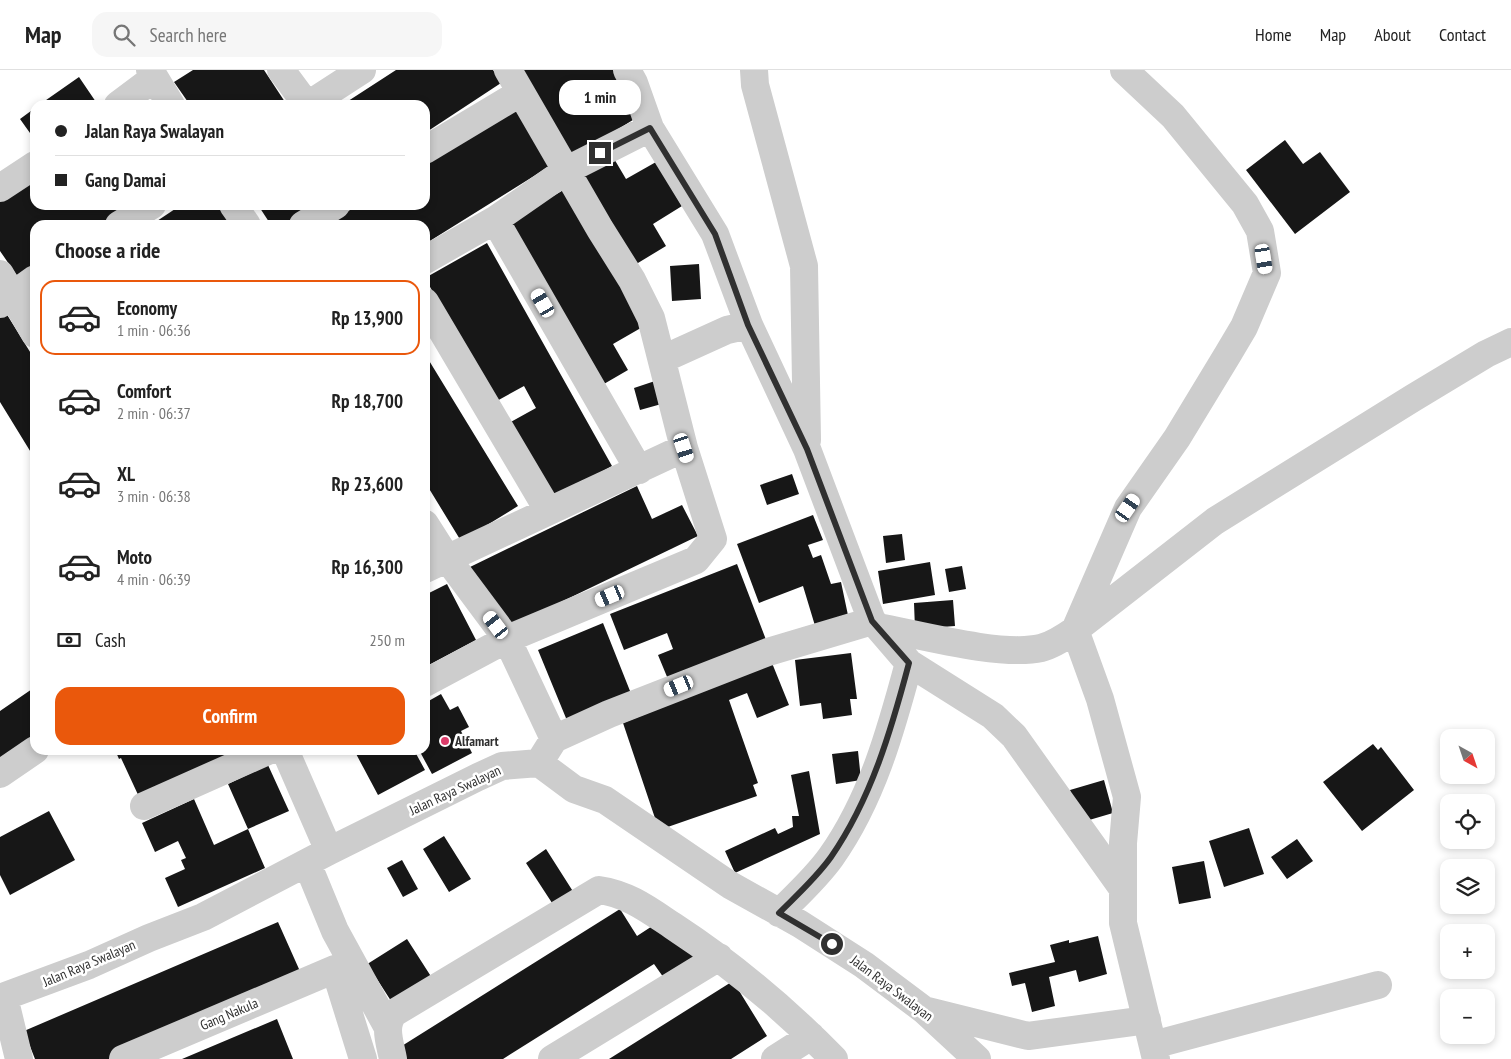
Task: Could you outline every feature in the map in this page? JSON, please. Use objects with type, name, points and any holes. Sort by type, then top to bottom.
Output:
[{"type":"street","points":[[281,70],[304,100]]},
{"type":"street","points":[[316,100],[362,70]]},
{"type":"street","points":[[626,70],[634,83],[650,128],[715,234],[748,325],[807,449],[875,624],[909,663],[980,706],[1005,726],[1121,886]]},
{"type":"street","points":[[754,70],[755,85],[804,266],[807,449]]},
{"type":"street","points":[[1124,70],[1172,116],[1245,204],[1260,231],[1267,273],[1240,333],[1177,438],[1128,508],[1075,630],[1100,699],[1127,797],[1121,886],[1123,922],[1152,1041]]},
{"type":"street","points":[[123,100],[152,74],[167,100]]},
{"type":"street","points":[[430,146],[514,81],[600,229],[632,280],[651,318],[663,359],[684,448],[713,539],[696,560],[507,639],[430,680]]},
{"type":"street","points":[[430,257],[495,220],[567,170],[650,128]]},
{"type":"street","points":[[0,188],[30,167]]},
{"type":"street","points":[[127,220],[144,210]]},
{"type":"street","points":[[311,220],[328,210]]},
{"type":"street","points":[[495,220],[639,470]]},
{"type":"street","points":[[30,281],[4,291],[30,327]]},
{"type":"street","points":[[430,310],[548,510]]},
{"type":"street","points":[[663,359],[727,330],[748,325]]},
{"type":"street","points":[[539,763],[554,739],[609,714],[768,652],[875,624],[1002,650],[1042,648],[1075,630],[1216,521],[1486,354],[1511,342]]},
{"type":"street","points":[[435,563],[684,448]]},
{"type":"street","points":[[430,544],[435,563],[507,639],[554,739]]},
{"type":"street","points":[[779,913],[815,878],[832,856],[858,810],[875,775],[909,663]]},
{"type":"street","points":[[0,774],[30,753]]},
{"type":"street","points":[[144,806],[277,755]]},
{"type":"street","points":[[286,755],[318,857],[335,931],[387,1026],[393,1059]]},
{"type":"street","name":"Jalan Raya Swalayan","points":[[2,997],[89,965],[148,938],[203,917],[318,857],[502,766],[539,763],[574,789],[605,800],[730,886],[779,913],[864,965],[924,1010],[977,1059]]},
{"type":"street","points":[[387,1026],[389,1019],[403,1006],[599,890],[616,892],[633,899],[720,957],[811,1036],[834,1059]]},
{"type":"street","points":[[552,1059],[720,957]]},
{"type":"street","name":"Gang Nakula","points":[[124,1059],[335,969],[363,1059]]},
{"type":"street","points":[[924,1010],[1028,1036],[1152,1041],[1378,985]]},
{"type":"street","points":[[2,997],[19,1059]]},
{"type":"street","points":[[775,1059],[811,1036]]},
{"type":"building","points":[[193,70],[264,70],[284,100],[187,100],[174,82]]},
{"type":"building","points":[[396,70],[493,70],[501,83],[430,130],[430,100],[350,100]]},
{"type":"building","points":[[519,70],[615,70],[641,115],[571,158]]},
{"type":"building","points":[[79,77],[95,100],[46,100]]},
{"type":"building","points":[[518,104],[555,162],[430,241],[430,220],[334,220],[350,210],[430,210],[430,160]]},
{"type":"building","points":[[30,112],[30,133],[20,119]]},
{"type":"building","points":[[1285,140],[1303,164],[1320,152],[1350,192],[1295,234],[1246,170]]},
{"type":"building","points":[[613,157],[626,179],[656,162],[682,206],[653,224],[666,246],[633,266],[580,176]]},
{"type":"building","points":[[30,179],[30,210],[124,210],[109,220],[30,220],[30,273],[20,280],[0,251],[0,199]]},
{"type":"building","points":[[567,188],[646,325],[613,344],[628,370],[597,388],[503,225]]},
{"type":"building","points":[[174,210],[224,210],[231,220],[158,220]]},
{"type":"building","points":[[261,210],[306,210],[292,220],[268,220]]},
{"type":"building","points":[[487,243],[612,466],[550,501],[507,424],[536,408],[524,386],[495,402],[430,287],[430,275]]},
{"type":"building","points":[[699,264],[701,299],[672,301],[670,266]]},
{"type":"building","points":[[6,313],[30,352],[30,451],[0,402],[0,317]]},
{"type":"building","points":[[430,362],[518,506],[461,541],[430,490]]},
{"type":"building","points":[[658,380],[665,403],[640,410],[634,388]]},
{"type":"building","points":[[792,474],[799,494],[767,505],[760,485]]},
{"type":"building","points":[[637,486],[652,519],[682,505],[698,536],[501,631],[470,567]]},
{"type":"building","points":[[813,515],[823,540],[808,545],[813,558],[821,555],[831,584],[841,582],[849,620],[816,629],[803,586],[759,603],[737,544]]},
{"type":"building","points":[[902,534],[905,560],[886,563],[883,536]]},
{"type":"building","points":[[930,562],[935,595],[883,604],[878,571]]},
{"type":"building","points":[[737,564],[768,645],[670,684],[658,655],[673,649],[667,633],[624,650],[610,614]]},
{"type":"building","points":[[962,566],[966,589],[949,592],[945,569]]},
{"type":"building","points":[[447,584],[476,640],[430,664],[430,592]]},
{"type":"building","points":[[953,600],[955,626],[915,629],[914,603]]},
{"type":"building","points":[[603,623],[632,696],[568,723],[538,650]]},
{"type":"building","points":[[851,653],[857,699],[850,699],[852,715],[823,719],[821,703],[800,706],[795,660]]},
{"type":"building","points":[[772,663],[789,705],[757,718],[747,693],[729,700],[758,783],[753,785],[757,796],[659,830],[623,723]]},
{"type":"building","points":[[30,690],[30,739],[0,760],[0,711]]},
{"type":"building","name":"Alfamart","points":[[441,694],[450,710],[458,706],[469,727],[461,731],[472,753],[432,774],[422,755],[430,755],[430,700]]},
{"type":"building","points":[[1373,744],[1378,750],[1381,747],[1414,790],[1362,831],[1323,782]]},
{"type":"building","points":[[858,751],[861,780],[836,784],[832,754]]},
{"type":"building","points":[[117,755],[235,755],[140,799],[121,758],[119,759]]},
{"type":"building","points":[[357,755],[417,755],[425,770],[378,795]]},
{"type":"building","points":[[268,765],[289,811],[248,829],[228,784]]},
{"type":"building","points":[[809,771],[820,834],[735,873],[725,851],[775,828],[778,834],[793,827],[792,816],[799,816],[791,775]]},
{"type":"building","points":[[1104,780],[1113,813],[1079,823],[1070,790]]},
{"type":"building","points":[[194,799],[214,845],[248,829],[265,868],[178,907],[165,878],[185,869],[181,860],[186,858],[178,841],[155,852],[142,823]]},
{"type":"building","points":[[49,811],[75,860],[10,895],[0,875],[0,837]]},
{"type":"building","points":[[1249,828],[1264,874],[1224,887],[1209,841]]},
{"type":"building","points":[[444,836],[471,879],[449,892],[423,849]]},
{"type":"building","points":[[1297,839],[1313,861],[1287,879],[1271,857]]},
{"type":"building","points":[[546,849],[574,893],[554,906],[526,863]]},
{"type":"building","points":[[402,860],[418,889],[403,897],[387,868]]},
{"type":"building","points":[[1204,861],[1211,898],[1179,904],[1172,867]]},
{"type":"building","points":[[620,909],[637,936],[660,921],[705,957],[666,981],[654,964],[503,1059],[403,1059],[397,1049]]},
{"type":"building","points":[[278,922],[303,978],[113,1059],[35,1059],[24,1031]]},
{"type":"building","points":[[1098,936],[1107,974],[1079,982],[1076,970],[1049,977],[1055,1006],[1032,1012],[1025,983],[1012,986],[1009,973],[1055,962],[1050,945],[1069,940],[1069,943]]},
{"type":"building","points":[[407,939],[432,978],[393,1004],[375,976],[361,968]]},
{"type":"building","points":[[733,981],[767,1036],[731,1059],[609,1059]]},
{"type":"building","points":[[277,1019],[293,1059],[182,1059],[227,1040]]},
{"type":"place","name":"Alfamart","points":[[445,741]]},
{"type":"route","points":[[600,153],[650,128],[715,234],[748,325],[807,449],[872,621],[909,663],[875,775],[853,818],[832,856],[815,878],[779,913],[832,944]]}]
